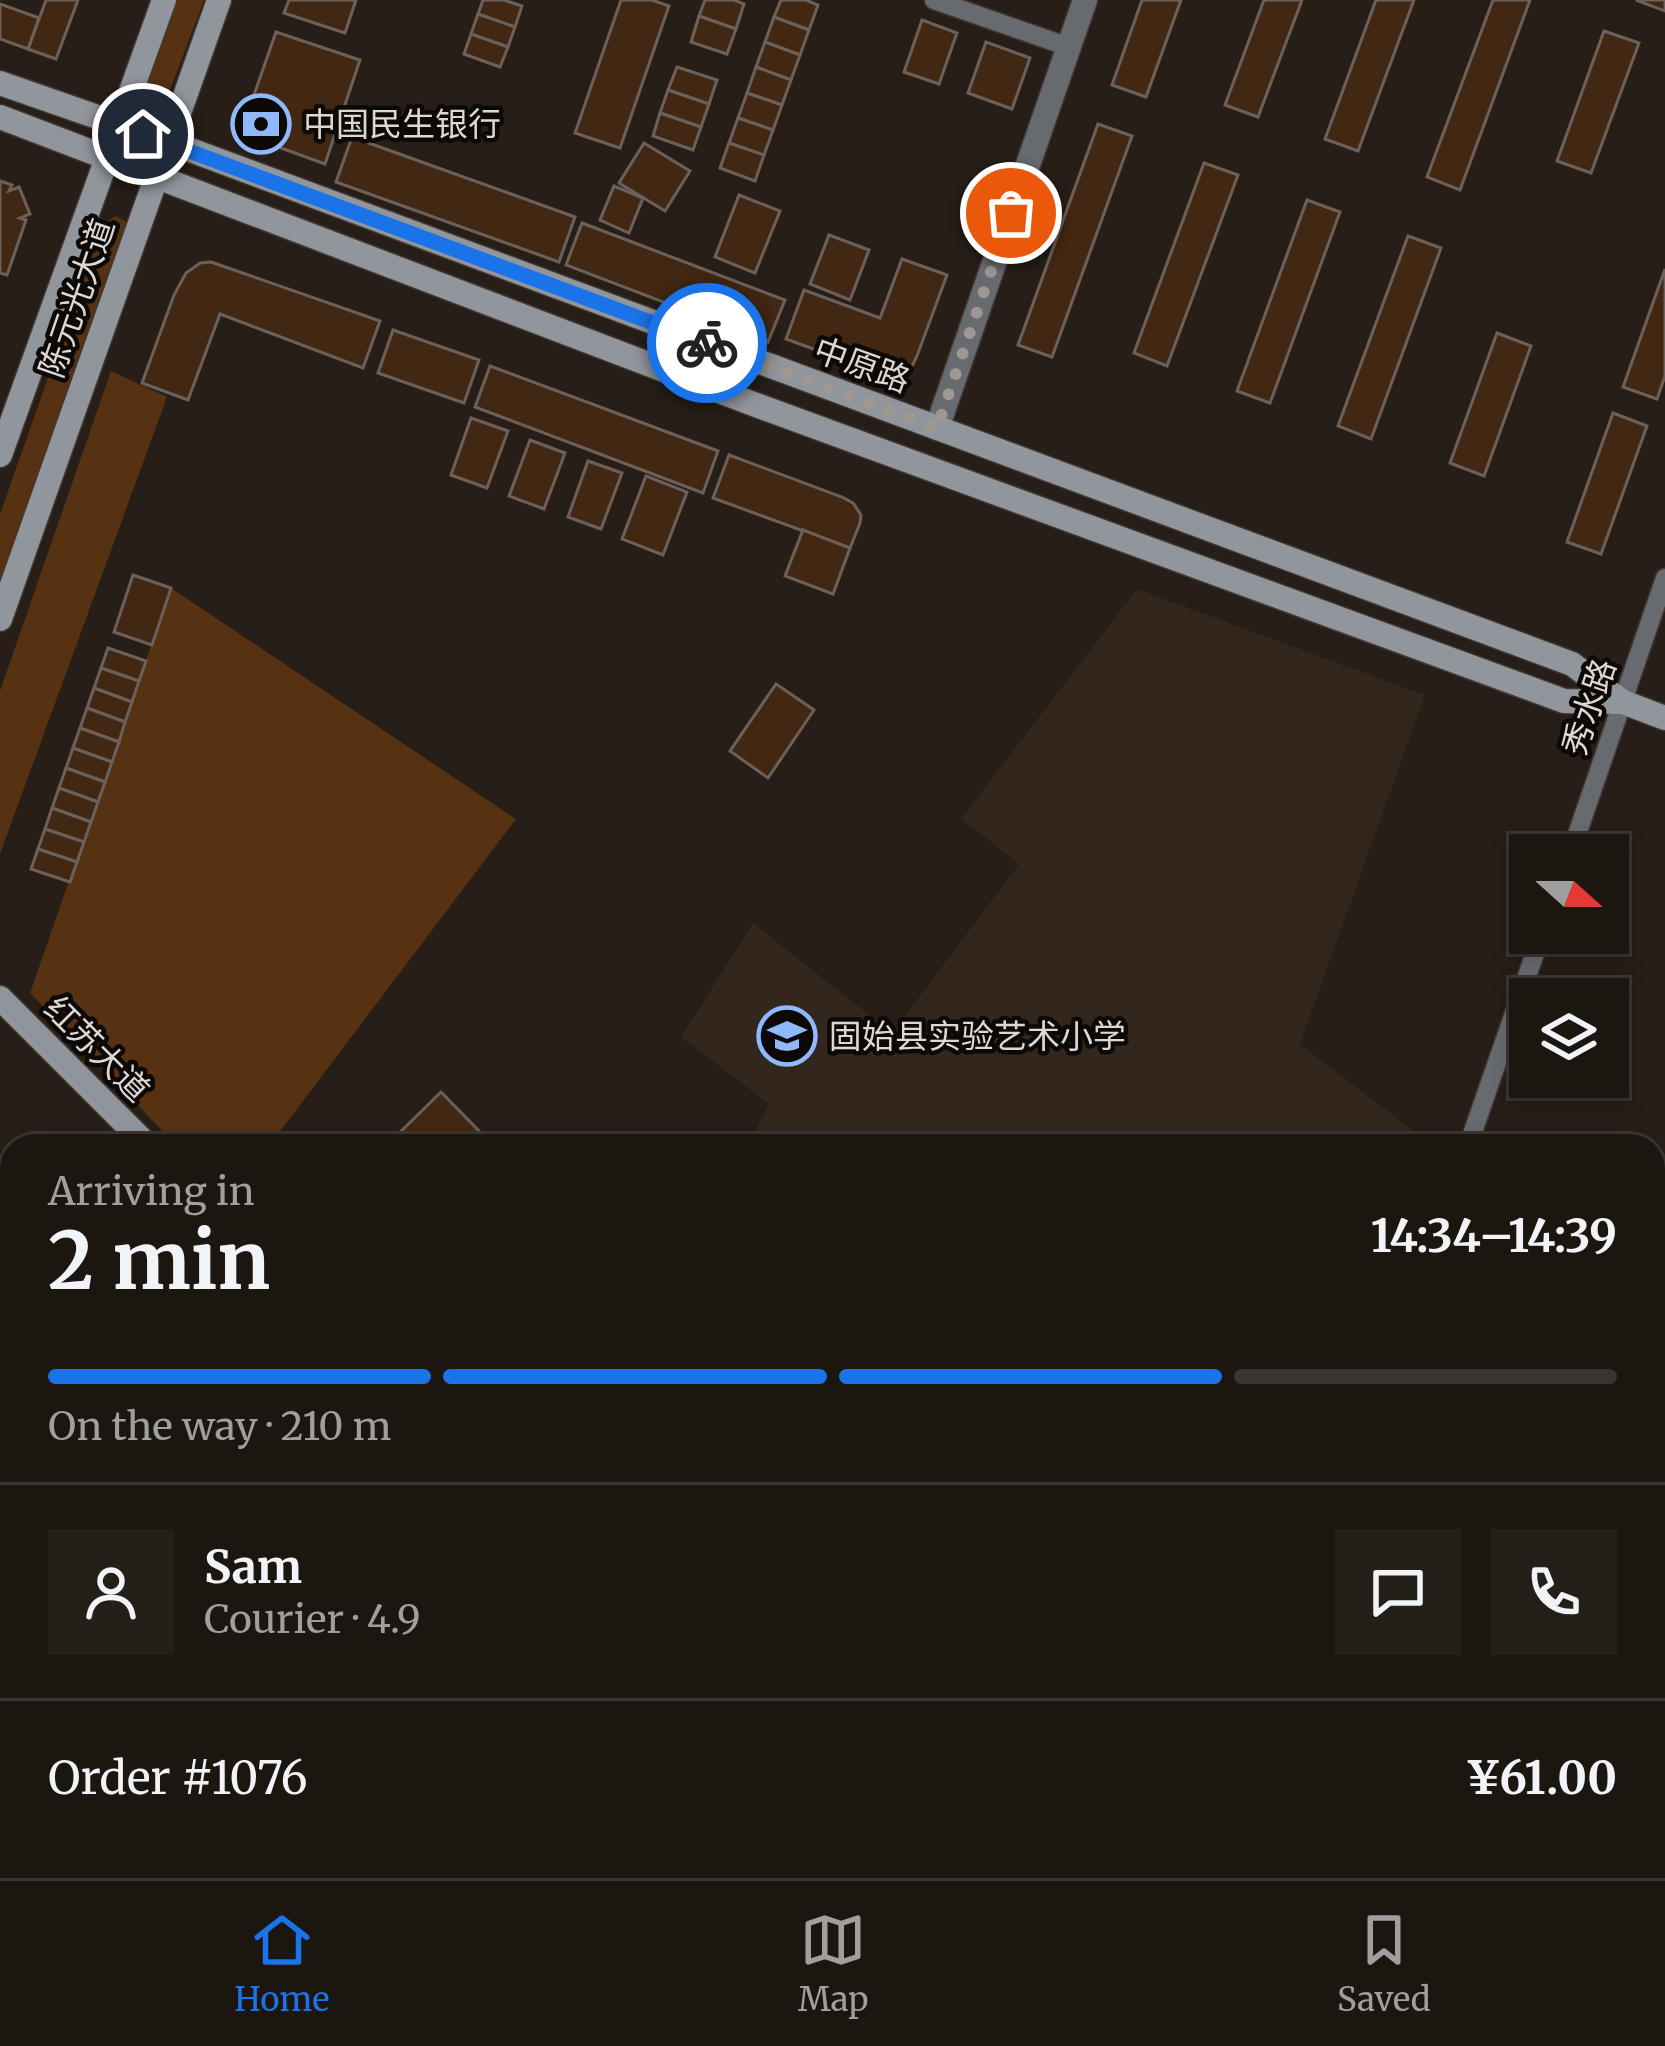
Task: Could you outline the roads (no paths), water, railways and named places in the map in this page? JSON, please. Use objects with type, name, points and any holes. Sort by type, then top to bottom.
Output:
[{"type":"main road","name":"陈元光大道","points":[[0,455],[164,0]]},
{"type":"main road","name":"陈元光大道","points":[[0,619],[219,0]]},
{"type":"main road","name":"中原路","points":[[0,83],[1572,664],[1623,702],[1665,718]]},
{"type":"main road","name":"中原路","points":[[0,117],[748,402],[1564,701],[1623,702]]},
{"type":"main road","name":"红苏大道","points":[[0,998],[136,1134]]},
{"type":"street","points":[[934,0],[1069,47]]},
{"type":"street","points":[[937,428],[1085,0]]},
{"type":"street","name":"秀水路","points":[[1577,834],[1665,578]]},
{"type":"street","points":[[1472,1134],[1535,954]]},
{"type":"place","name":"中国民生银行","points":[[261,124]]},
{"type":"place","name":"固始县实验艺术小学","points":[[787,1036]]}]
